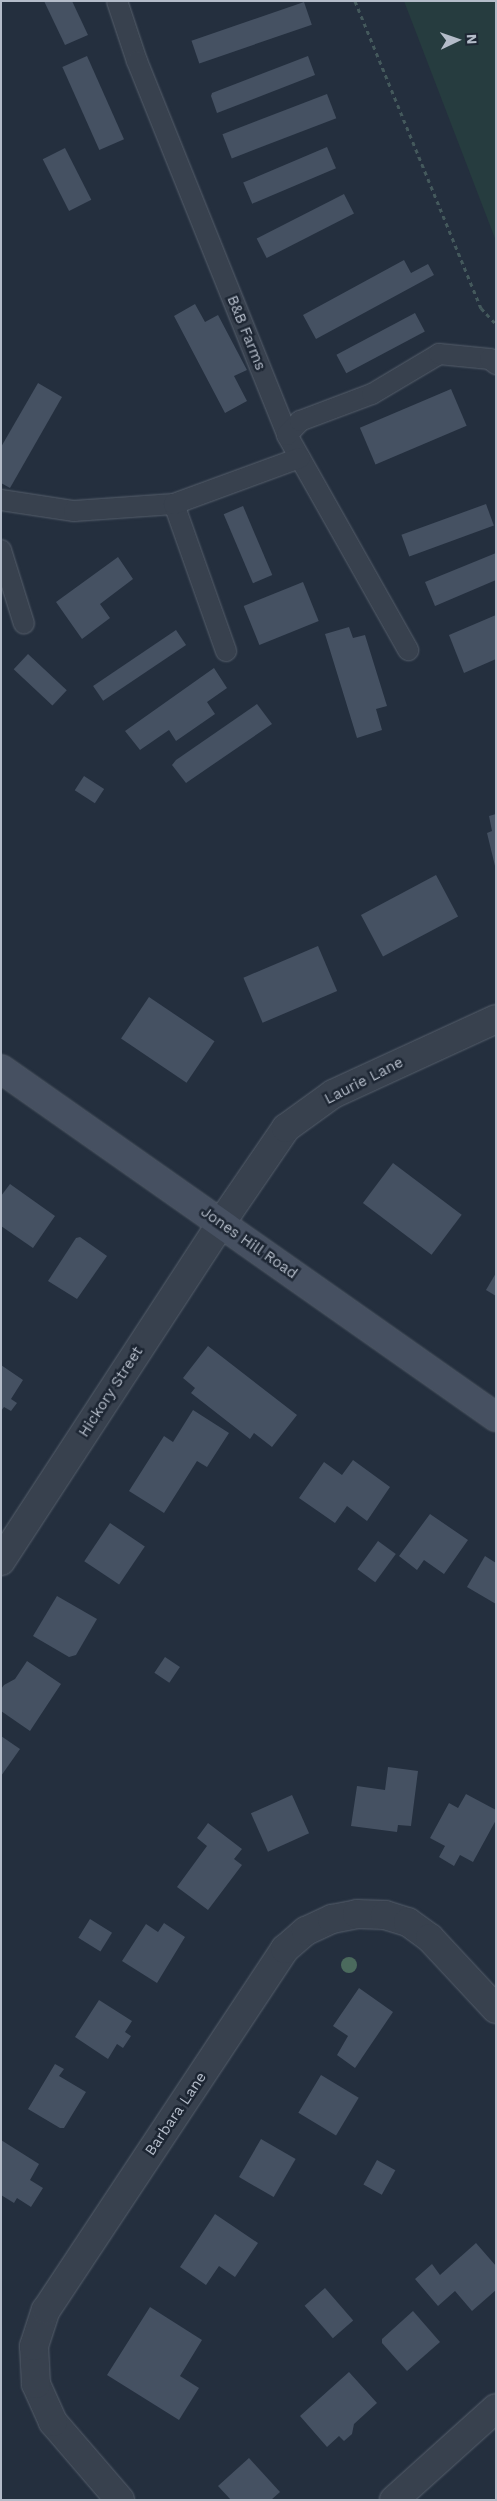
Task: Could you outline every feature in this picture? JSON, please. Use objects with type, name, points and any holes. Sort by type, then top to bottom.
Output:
[{"type":"main road","name":"Jones Hill Road","points":[[1,1069],[496,1417]]},
{"type":"street","name":"Laurie Lane","points":[[221,1223],[286,1128],[333,1094],[496,1019]]},
{"type":"street","name":"Hickory Street","points":[[1,1561],[221,1223]]},
{"type":"street","name":"Barbara Lane","points":[[120,2500],[53,2422],[36,2384],[34,2346],[46,2310],[285,1948],[306,1931],[332,1918],[357,1914],[386,1915],[408,1922],[430,1938],[496,2009]]},
{"type":"street","points":[[394,2500],[496,2408]]},
{"type":"lane","name":"B&B Farms","points":[[117,1],[137,61],[287,435],[408,650]]},
{"type":"lane","points":[[287,435],[300,421],[372,394],[438,354],[490,359],[496,364]]},
{"type":"lane","points":[[1,500],[74,511],[174,504],[300,458]]},
{"type":"lane","points":[[174,504],[226,651]]},
{"type":"lane","points":[[1,550],[24,624]]},
{"type":"path","points":[[356,1],[481,308],[496,324]]},
{"type":"green space","points":[[404,1],[496,1],[496,241]]},
{"type":"building","points":[[44,1],[72,1],[88,35],[65,45]]},
{"type":"building","points":[[304,2],[312,25],[199,63],[191,41]]},
{"type":"building","points":[[87,56],[124,139],[99,150],[62,67]]},
{"type":"building","points":[[308,56],[315,75],[217,113],[211,96],[212,93]]},
{"type":"building","points":[[327,94],[336,118],[232,158],[222,134]]},
{"type":"building","points":[[327,147],[336,168],[252,204],[243,183]]},
{"type":"building","points":[[65,148],[91,200],[69,211],[43,159]]},
{"type":"building","points":[[344,194],[354,214],[267,258],[257,238]]},
{"type":"building","points":[[404,260],[411,273],[428,264],[434,275],[316,339],[303,315]]},
{"type":"building","points":[[195,304],[205,322],[218,315],[247,370],[234,376],[247,401],[225,413],[174,316]]},
{"type":"building","points":[[415,313],[425,332],[346,373],[336,355]]},
{"type":"building","points":[[38,383],[62,397],[10,488],[1,483],[1,447]]},
{"type":"building","points":[[451,389],[467,426],[375,465],[360,428]]},
{"type":"building","points":[[486,504],[494,526],[409,556],[401,535]]},
{"type":"building","points":[[243,506],[272,575],[253,583],[224,514]]},
{"type":"building","points":[[496,553],[496,580],[435,606],[425,582]]},
{"type":"building","points":[[118,557],[133,579],[100,604],[110,618],[82,639],[56,602]]},
{"type":"building","points":[[303,582],[319,621],[259,645],[244,606]]},
{"type":"building","points":[[496,615],[496,659],[464,673],[449,635]]},
{"type":"building","points":[[349,627],[353,638],[365,635],[387,706],[376,709],[382,730],[357,738],[325,634]]},
{"type":"building","points":[[176,630],[186,645],[103,701],[93,686]]},
{"type":"building","points":[[28,654],[67,690],[52,706],[14,669]]},
{"type":"building","points":[[214,668],[227,688],[207,702],[215,714],[176,741],[169,730],[140,750],[125,731]]},
{"type":"building","points":[[257,704],[272,724],[186,783],[172,765],[176,760]]},
{"type":"building","points":[[84,776],[104,789],[95,803],[75,790]]},
{"type":"building","points":[[496,814],[495,866],[487,833],[492,831],[489,816]]},
{"type":"building","points":[[436,875],[458,916],[383,956],[361,915]]},
{"type":"building","points":[[318,946],[337,991],[263,1023],[243,978]]},
{"type":"building","points":[[149,997],[214,1041],[187,1083],[121,1038]]},
{"type":"building","points":[[393,1163],[462,1215],[432,1255],[363,1203]]},
{"type":"building","points":[[10,1184],[55,1216],[33,1248],[1,1226],[1,1196]]},
{"type":"building","points":[[80,1237],[107,1256],[77,1299],[48,1281],[76,1238]]},
{"type":"building","points":[[496,1273],[496,1296],[486,1290]]},
{"type":"building","points":[[208,1346],[297,1415],[272,1447],[254,1433],[250,1439],[191,1393],[195,1388],[183,1378]]},
{"type":"building","points":[[1,1365],[23,1380],[11,1399],[17,1403],[11,1411],[4,1407],[1,1411]]},
{"type":"building","points":[[193,1410],[229,1433],[207,1467],[197,1461],[164,1513],[129,1491],[164,1436],[173,1442]]},
{"type":"building","points":[[353,1460],[390,1487],[367,1521],[347,1506],[335,1523],[299,1498],[324,1462],[342,1475]]},
{"type":"building","points":[[430,1514],[468,1540],[444,1574],[424,1560],[417,1570],[399,1556]]},
{"type":"building","points":[[110,1523],[145,1546],[119,1585],[84,1561]]},
{"type":"building","points":[[378,1541],[396,1554],[375,1582],[357,1569]]},
{"type":"building","points":[[485,1556],[496,1563],[496,1604],[467,1587]]},
{"type":"building","points":[[57,1596],[97,1619],[76,1655],[69,1657],[33,1636]]},
{"type":"building","points":[[165,1657],[180,1667],[169,1683],[154,1673]]},
{"type":"building","points":[[27,1661],[61,1684],[30,1731],[1,1711],[1,1689],[4,1685],[15,1679]]},
{"type":"building","points":[[1,1736],[20,1749],[1,1776]]},
{"type":"building","points":[[388,1767],[418,1771],[411,1826],[398,1825],[397,1832],[351,1826],[357,1786],[385,1790]]},
{"type":"building","points":[[466,1794],[496,1810],[496,1820],[473,1862],[460,1855],[454,1866],[439,1857],[445,1846],[430,1838],[449,1803],[458,1808]]},
{"type":"building","points":[[292,1795],[309,1833],[268,1852],[251,1813]]},
{"type":"building","points":[[208,1823],[242,1849],[234,1859],[242,1865],[208,1910],[177,1887],[207,1846],[197,1838]]},
{"type":"building","points":[[90,1919],[112,1933],[100,1951],[78,1938]]},
{"type":"building","points":[[164,1923],[185,1937],[157,1983],[122,1961],[146,1924],[158,1932]]},
{"type":"building","points":[[359,1988],[393,2012],[355,2068],[337,2055],[348,2036],[333,2026]]},
{"type":"building","points":[[99,2000],[132,2021],[125,2032],[131,2036],[123,2048],[117,2044],[108,2059],[75,2037]]},
{"type":"building","points":[[55,2064],[64,2069],[59,2076],[86,2092],[64,2128],[60,2128],[28,2109]]},
{"type":"building","points":[[321,2075],[359,2098],[336,2135],[298,2113]]},
{"type":"building","points":[[261,2139],[296,2159],[274,2197],[239,2177]]},
{"type":"building","points":[[1,2140],[39,2164],[30,2180],[43,2188],[31,2207],[17,2198],[14,2203],[1,2195]]},
{"type":"building","points":[[377,2160],[395,2170],[382,2195],[363,2184]]},
{"type":"building","points":[[215,2214],[258,2243],[235,2277],[219,2266],[206,2285],[180,2267]]},
{"type":"building","points":[[476,2243],[496,2266],[496,2290],[472,2311],[455,2291],[438,2306],[415,2279],[432,2264],[440,2275]]},
{"type":"building","points":[[325,2288],[353,2320],[333,2338],[305,2306]]},
{"type":"building","points":[[150,2307],[202,2340],[180,2376],[199,2388],[179,2420],[107,2375]]},
{"type":"building","points":[[413,2311],[440,2342],[407,2371],[382,2343],[382,2339]]},
{"type":"building","points":[[349,2372],[377,2403],[354,2424],[352,2434],[344,2441],[339,2436],[327,2447],[300,2416]]},
{"type":"building","points":[[249,2458],[280,2492],[271,2500],[231,2500],[218,2486]]}]
